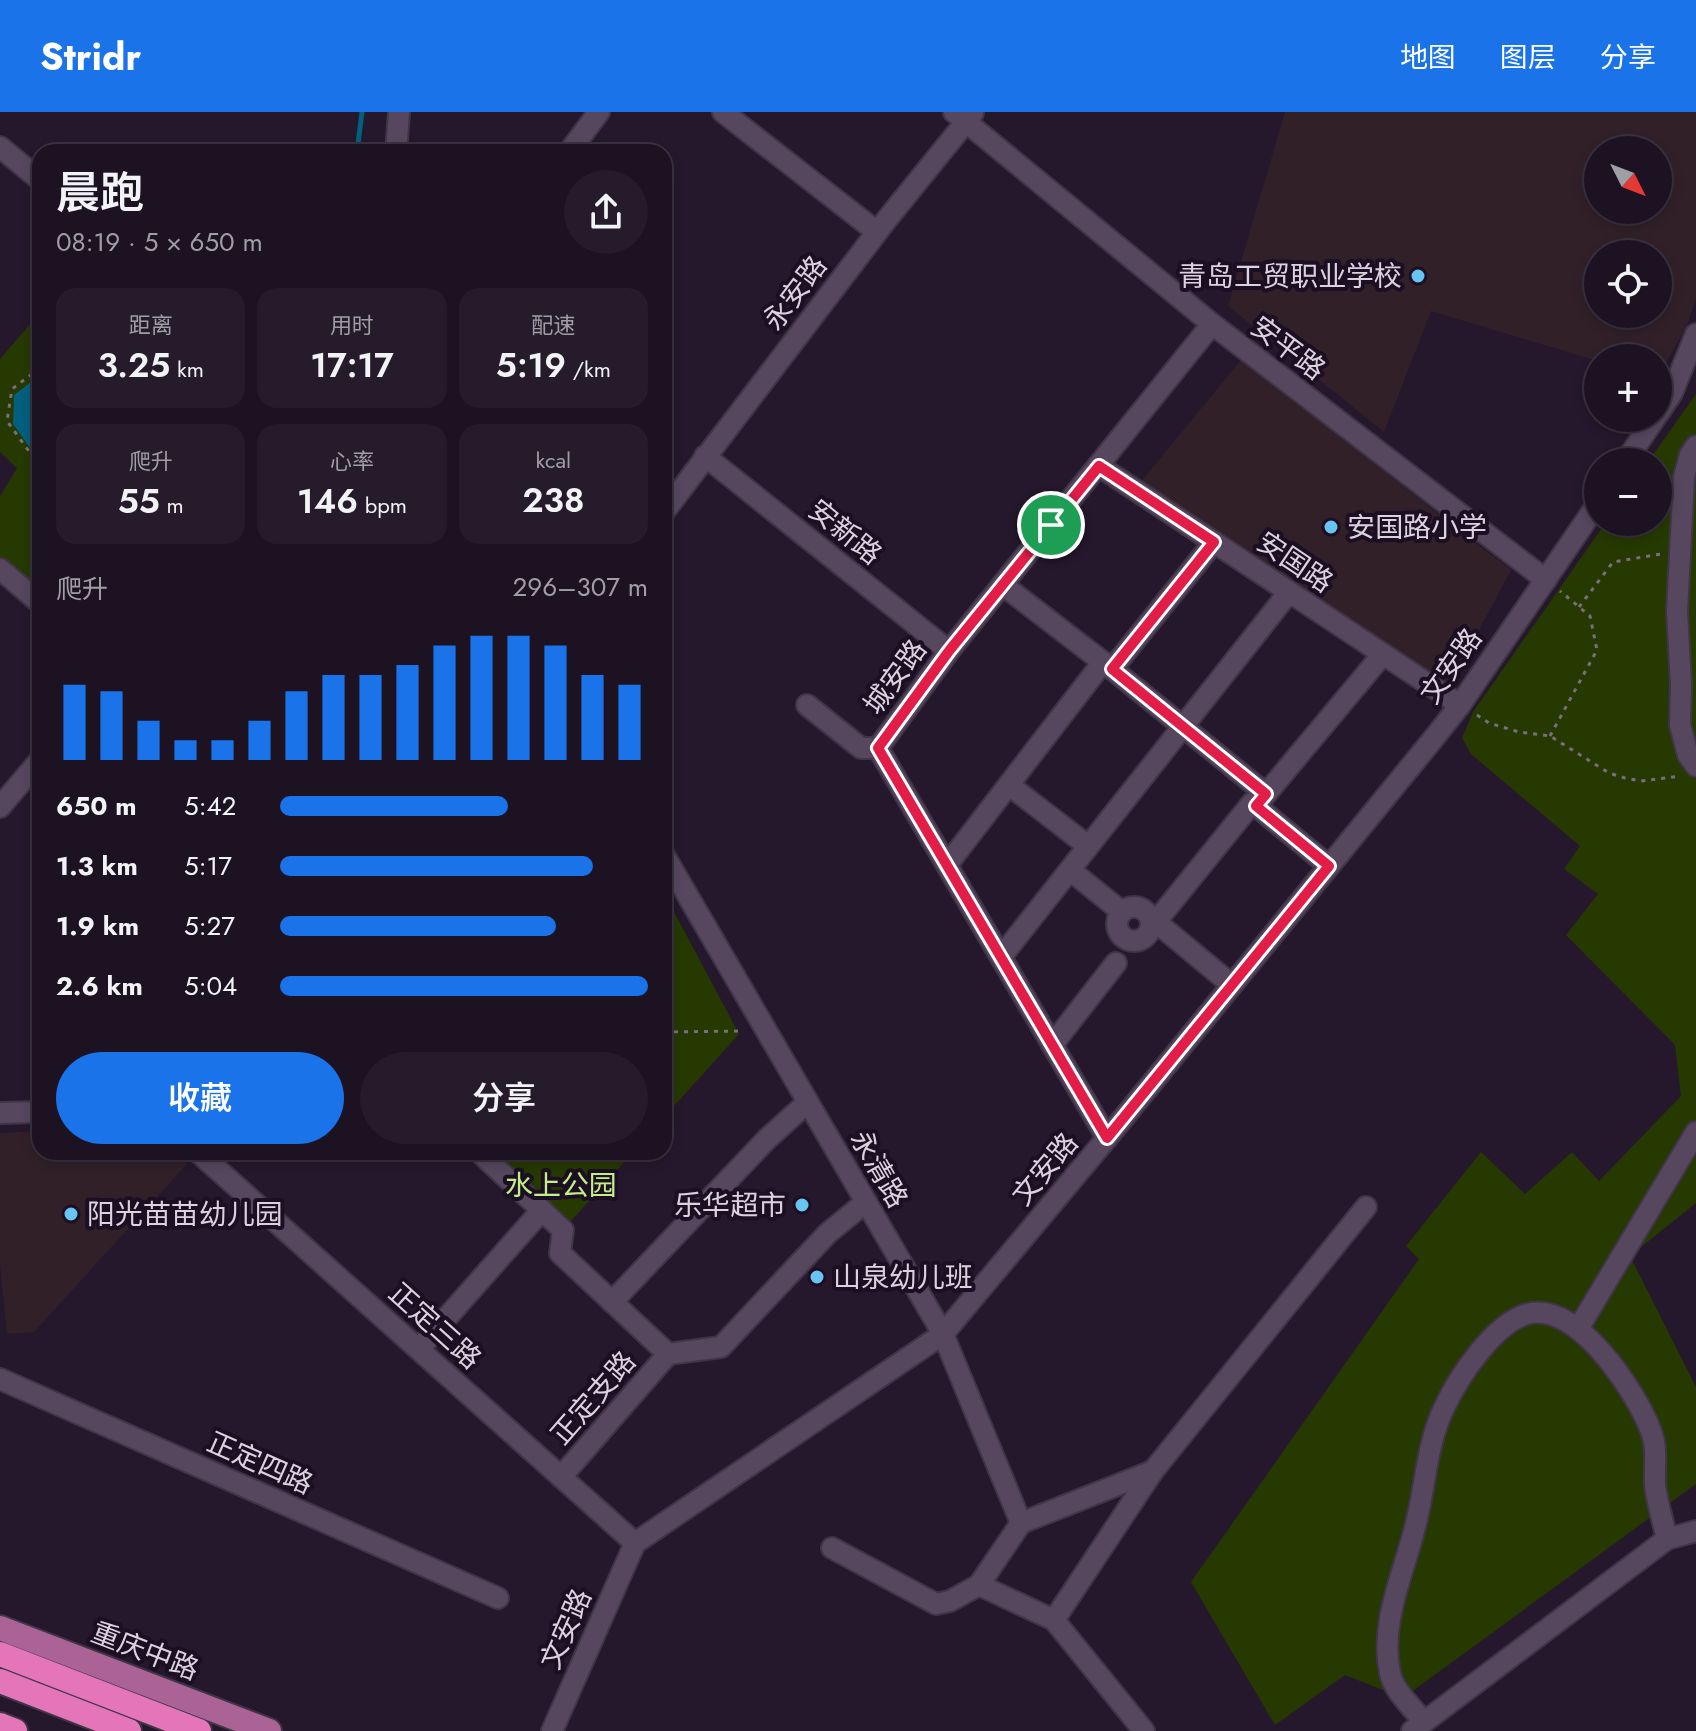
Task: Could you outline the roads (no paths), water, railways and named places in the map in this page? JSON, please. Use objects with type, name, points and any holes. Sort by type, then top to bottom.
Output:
[{"type":"highway","points":[[0,1654],[199,1731]]},
{"type":"highway","points":[[0,1681],[129,1731]]},
{"type":"highway","points":[[0,1725],[15,1731]]},
{"type":"main road","name":"重庆中路","points":[[0,1628],[269,1731]]},
{"type":"street","points":[[397,144],[399,112]]},
{"type":"street","points":[[575,144],[599,112]]},
{"type":"street","points":[[723,112],[877,232]]},
{"type":"street","name":"永安路","points":[[672,501],[965,115]]},
{"type":"street","name":"安平路","points":[[965,115],[1212,324],[1546,580]]},
{"type":"street","points":[[0,147],[32,173]]},
{"type":"street","name":"城安路","points":[[1107,1138],[878,748],[949,651],[1212,324]]},
{"type":"street","points":[[1672,393],[1696,334]]},
{"type":"street","points":[[1692,772],[1680,725],[1677,611],[1684,477],[1696,446]]},
{"type":"street","name":"安新路","points":[[705,456],[949,651]]},
{"type":"street","name":"安国路","points":[[1099,466],[1460,705]]},
{"type":"street","name":"文安路","points":[[552,1731],[635,1543],[943,1334],[1460,705],[1584,524]]},
{"type":"street","points":[[947,865],[1009,785],[1214,542]]},
{"type":"street","points":[[0,569],[32,596]]},
{"type":"street","points":[[1003,585],[1183,726],[1329,866]]},
{"type":"street","points":[[1001,957],[1289,592]]},
{"type":"street","points":[[1070,870],[1122,912],[1117,922],[1123,937],[1139,940],[1252,803],[1261,800],[1383,654]]},
{"type":"street","points":[[807,705],[861,748],[878,748]]},
{"type":"street","points":[[0,807],[32,769]]},
{"type":"street","points":[[1009,785],[1088,846]]},
{"type":"street","name":"永清路","points":[[672,869],[943,1334],[1021,1523]]},
{"type":"street","points":[[1153,926],[1232,985]]},
{"type":"street","points":[[1052,1045],[1116,963]]},
{"type":"street","points":[[612,1302],[767,1139],[808,1102]]},
{"type":"street","points":[[0,1113],[32,1112]]},
{"type":"street","points":[[1578,1329],[1696,1132]]},
{"type":"street","name":"正定三路","points":[[207,1160],[635,1543]]},
{"type":"street","name":"正定支路","points":[[488,1160],[563,1230],[560,1253],[668,1354],[561,1477]]},
{"type":"street","points":[[668,1354],[721,1347],[828,1233],[866,1202]]},
{"type":"street","points":[[1054,1620],[1153,1471],[1366,1207]]},
{"type":"street","points":[[419,1349],[542,1210]]},
{"type":"street","points":[[1667,1539],[1656,1491],[1651,1432],[1610,1363],[1578,1329],[1557,1317],[1528,1314],[1499,1330],[1459,1381],[1431,1440],[1418,1517],[1389,1616],[1387,1641],[1393,1681],[1418,1726],[1667,1539],[1696,1531]]},
{"type":"street","name":"正定四路","points":[[0,1379],[498,1598]]},
{"type":"street","points":[[832,1548],[936,1604],[950,1601],[979,1585],[1021,1523],[1153,1471]]},
{"type":"street","points":[[979,1585],[1054,1620],[1144,1731]]},
{"type":"water","points":[[32,381],[32,451],[13,424],[14,395]]},
{"type":"waterway","points":[[358,144],[362,112]]},
{"type":"place","name":"青岛工贸职业学校","points":[[1418,276]]},
{"type":"place","name":"安国路小学","points":[[1331,527]]},
{"type":"place","name":"乐华超市","points":[[802,1205]]},
{"type":"place","name":"阳光苗苗幼儿园","points":[[71,1214]]},
{"type":"place","name":"山泉幼儿班","points":[[817,1277]]},
{"type":"park label","name":"水上公园","points":[[561,1185]]}]
